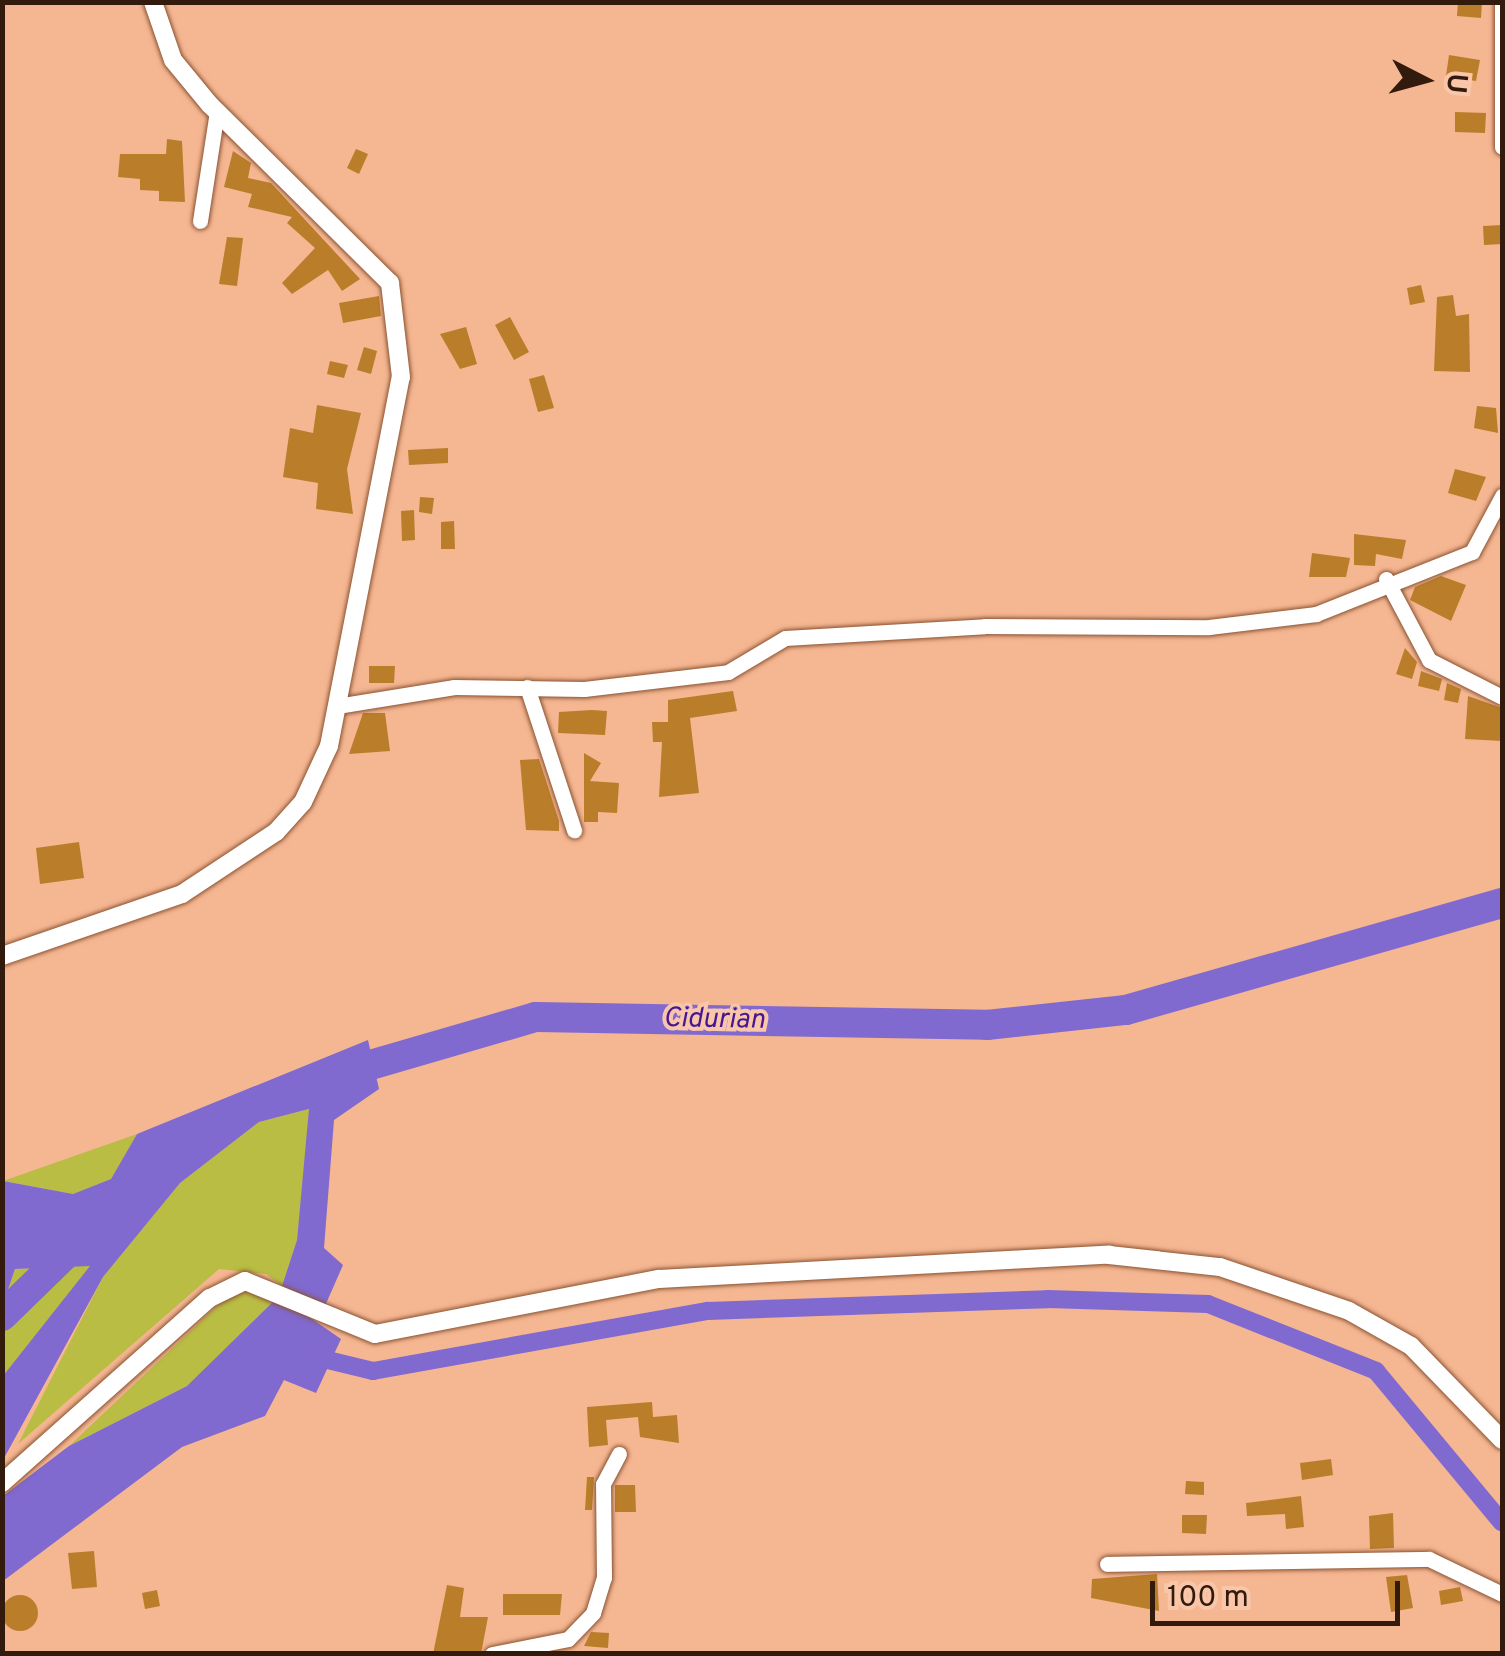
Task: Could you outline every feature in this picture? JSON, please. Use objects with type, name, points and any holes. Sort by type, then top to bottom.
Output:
[{"type":"street","points":[[2,956],[153,907],[276,832],[317,778],[337,706],[401,377],[398,301],[362,248],[217,112],[173,60],[153,2]]},
{"type":"street","points":[[1502,2],[1502,148]]},
{"type":"street","points":[[200,221],[217,112]]},
{"type":"street","points":[[337,706],[454,687],[526,687],[728,672],[803,637],[1257,623],[1316,614],[1386,580],[1472,552],[1502,496]]},
{"type":"street","points":[[1386,580],[1429,660],[1502,697]]},
{"type":"street","points":[[526,687],[574,830]]},
{"type":"street","points":[[2,1482],[210,1298],[245,1281],[375,1334],[659,1278],[1072,1256],[1220,1268],[1348,1310],[1410,1346],[1502,1440]]},
{"type":"street","points":[[492,1654],[568,1639],[593,1613],[604,1578],[602,1490],[619,1454]]},
{"type":"street","points":[[1107,1564],[1429,1559],[1502,1594]]},
{"type":"shaded area","points":[[368,1040],[379,1089],[334,1120],[324,1248],[343,1265],[325,1306],[282,1286],[297,1240],[309,1109],[259,1122],[180,1183],[103,1277],[3,1460],[3,1376],[90,1266],[15,1269],[3,1304],[3,1181],[73,1194],[111,1179],[137,1134]]},
{"type":"shaded area","points":[[310,1109],[297,1240],[282,1286],[266,1274],[219,1269],[18,1444],[103,1277],[180,1183],[259,1122]]},
{"type":"shaded area","points":[[137,1134],[111,1179],[73,1194],[3,1181]]},
{"type":"shaded area","points":[[91,1265],[3,1376],[3,1304],[15,1269]]},
{"type":"shaded area","points":[[255,1287],[279,1296],[239,1344],[187,1386],[69,1446],[233,1291]]},
{"type":"shaded area","points":[[279,1296],[341,1339],[316,1393],[284,1380],[265,1416],[182,1447],[3,1581],[3,1496],[69,1446],[187,1386]]},
{"type":"building","points":[[1458,2],[1482,2],[1481,18],[1457,16]]},
{"type":"building","points":[[1449,55],[1480,60],[1476,81],[1446,76]]},
{"type":"building","points":[[1455,112],[1486,113],[1485,133],[1455,132]]},
{"type":"building","points":[[167,139],[182,141],[185,202],[159,201],[159,191],[140,190],[140,179],[118,177],[120,154],[166,154]]},
{"type":"building","points":[[356,149],[368,154],[359,174],[347,168]]},
{"type":"building","points":[[233,151],[251,163],[248,178],[271,183],[360,279],[342,291],[328,270],[292,294],[282,283],[315,248],[287,223],[292,217],[248,207],[252,194],[224,187]]},
{"type":"building","points":[[1502,225],[1502,244],[1484,245],[1483,226]]},
{"type":"building","points":[[227,237],[243,238],[237,286],[219,284]]},
{"type":"building","points":[[1421,285],[1425,302],[1410,305],[1407,288]]},
{"type":"building","points":[[1453,295],[1456,316],[1469,314],[1470,372],[1434,371],[1437,297]]},
{"type":"building","points":[[379,296],[381,316],[343,323],[339,303]]},
{"type":"building","points":[[510,317],[529,352],[514,360],[495,325]]},
{"type":"building","points":[[466,327],[477,364],[460,369],[440,334]]},
{"type":"building","points":[[364,347],[377,351],[371,374],[357,370]]},
{"type":"building","points":[[330,361],[348,365],[344,378],[327,374]]},
{"type":"building","points":[[544,375],[554,408],[538,412],[529,379]]},
{"type":"building","points":[[317,405],[361,413],[347,469],[353,514],[316,509],[318,483],[283,477],[290,428],[313,433]]},
{"type":"building","points":[[1477,406],[1496,408],[1498,433],[1474,428]]},
{"type":"building","points":[[448,448],[448,463],[409,465],[408,450]]},
{"type":"building","points":[[1455,469],[1486,477],[1476,501],[1448,493]]},
{"type":"building","points":[[420,497],[434,498],[432,514],[419,512]]},
{"type":"building","points":[[414,510],[415,540],[402,541],[401,511]]},
{"type":"building","points":[[454,521],[455,549],[441,549],[441,522]]},
{"type":"building","points":[[1354,534],[1406,540],[1402,559],[1376,554],[1375,566],[1354,565]]},
{"type":"building","points":[[1312,553],[1350,558],[1346,577],[1309,577]]},
{"type":"building","points":[[1441,576],[1466,585],[1451,621],[1410,600],[1415,587]]},
{"type":"building","points":[[1405,648],[1417,662],[1412,679],[1396,674]]},
{"type":"building","points":[[369,666],[395,666],[394,683],[369,683]]},
{"type":"building","points":[[1421,671],[1442,679],[1439,691],[1418,686]]},
{"type":"building","points":[[1447,683],[1461,689],[1458,703],[1444,700]]},
{"type":"building","points":[[733,691],[737,711],[690,718],[699,793],[659,797],[662,742],[653,742],[652,722],[668,722],[668,700]]},
{"type":"building","points":[[1468,696],[1502,708],[1502,741],[1465,739]]},
{"type":"building","points":[[607,711],[605,735],[558,733],[559,712]]},
{"type":"building","points":[[363,713],[385,713],[390,751],[349,754]]},
{"type":"building","points":[[584,753],[601,763],[590,781],[619,783],[617,813],[598,812],[598,822],[584,822]]},
{"type":"building","points":[[539,759],[559,831],[526,830],[520,760]]},
{"type":"building","points":[[79,842],[84,878],[40,884],[36,848]]},
{"type":"building","points":[[652,1402],[653,1417],[677,1415],[679,1443],[640,1437],[638,1417],[606,1420],[608,1445],[589,1447],[587,1407]]},
{"type":"building","points":[[1331,1459],[1333,1475],[1302,1480],[1300,1463]]},
{"type":"building","points":[[587,1477],[594,1477],[592,1510],[585,1510]]},
{"type":"building","points":[[1186,1481],[1204,1482],[1204,1495],[1185,1494]]},
{"type":"building","points":[[615,1485],[635,1485],[636,1512],[615,1512]]},
{"type":"building","points":[[1301,1496],[1304,1527],[1286,1529],[1285,1514],[1247,1516],[1246,1503]]},
{"type":"building","points":[[1393,1513],[1394,1548],[1370,1549],[1369,1516]]},
{"type":"building","points":[[1182,1515],[1207,1515],[1206,1534],[1182,1533]]},
{"type":"building","points":[[94,1551],[97,1587],[72,1589],[68,1553]]},
{"type":"building","points":[[1157,1574],[1159,1611],[1091,1598],[1092,1579]]},
{"type":"building","points":[[1407,1575],[1413,1608],[1391,1612],[1386,1577]]},
{"type":"building","points":[[447,1585],[464,1588],[460,1617],[488,1617],[481,1654],[433,1654]]},
{"type":"building","points":[[1460,1587],[1463,1601],[1441,1605],[1439,1591]]},
{"type":"building","points":[[157,1590],[160,1606],[145,1609],[142,1593]]},
{"type":"building","points":[[503,1594],[562,1594],[560,1615],[503,1615]]},
{"type":"building","points":[[20,1595],[33,1600],[38,1613],[33,1626],[20,1631],[7,1626],[2,1613],[7,1600]]},
{"type":"building","points":[[591,1632],[609,1633],[608,1648],[584,1646]]},
{"type":"waterway","name":"Cidurian","points":[[336,1075],[536,1017],[987,1025],[1126,1010],[1502,903]]},
{"type":"waterway","name":"Cidurian","points":[[2,1316],[79,1241]]},
{"type":"waterway","points":[[307,1355],[373,1371],[708,1311],[1048,1299],[1208,1304],[1376,1371],[1502,1523]]}]
